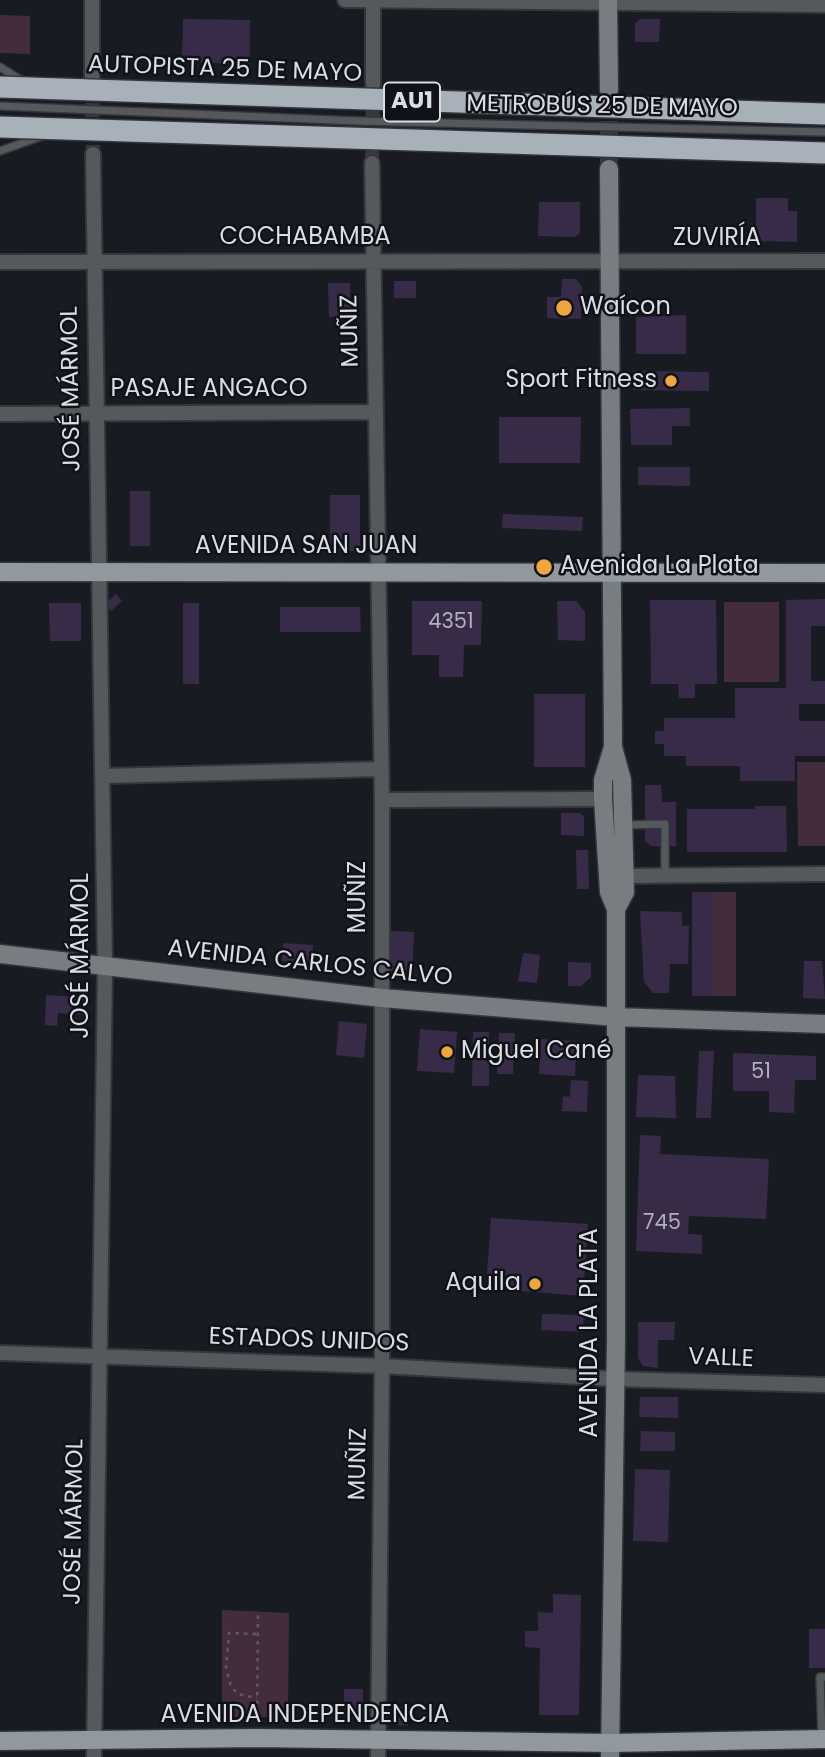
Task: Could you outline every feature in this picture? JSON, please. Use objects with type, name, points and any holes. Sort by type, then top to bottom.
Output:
[{"type":"highway","name":"AUTOPISTA 25 DE MAYO","points":[[0,87],[825,114]]},
{"type":"highway","name":"AU1","points":[[0,127],[825,153]]},
{"type":"main road","points":[[608,1],[609,90]]},
{"type":"main road","name":"AVENIDA LA PLATA","points":[[610,170],[613,747],[622,780],[625,876],[625,892],[616,909]]},
{"type":"main road","name":"AVENIDA SAN JUAN","points":[[0,572],[377,571],[612,575],[825,573]]},
{"type":"main road","name":"AVENIDA LA PLATA","points":[[610,1750],[616,1379],[616,909],[609,892],[603,780],[613,747]]},
{"type":"main road","points":[[604,807],[613,829],[615,871],[618,876],[625,876]]},
{"type":"main road","name":"AVENIDA CARLOS CALVO","points":[[0,954],[382,998],[616,1017],[825,1024]]},
{"type":"main road","name":"AVENIDA INDEPENDENCIA","points":[[0,1741],[95,1749],[257,1738],[378,1748],[610,1750],[824,1739]]},
{"type":"street","points":[[92,0],[92,79]]},
{"type":"street","points":[[345,0],[825,5]]},
{"type":"street","points":[[373,0],[373,83]]},
{"type":"street","name":"JOSÉ MÁRMOL","points":[[93,154],[105,967],[95,1749]]},
{"type":"street","name":"MUÑIZ","points":[[372,163],[382,769],[382,1366],[378,1748]]},
{"type":"street","name":"COCHABAMBA","points":[[0,262],[610,261]]},
{"type":"street","name":"ZUVIRÍA","points":[[610,261],[825,261]]},
{"type":"street","name":"PASAJE ANGACO","points":[[0,414],[376,412]]},
{"type":"street","points":[[104,776],[382,769]]},
{"type":"street","points":[[382,800],[604,807]]},
{"type":"street","points":[[625,876],[825,874]]},
{"type":"street","name":"ESTADOS UNIDOS","points":[[0,1353],[382,1366],[616,1379]]},
{"type":"street","name":"VALLE","points":[[616,1379],[825,1385]]},
{"type":"lane","points":[[0,67],[33,89]]},
{"type":"lane","name":"METROBÚS 25 DE MAYO","points":[[0,106],[358,121],[825,132]]},
{"type":"lane","points":[[0,151],[58,130]]},
{"type":"lane","points":[[623,825],[665,824],[665,876]]},
{"type":"lane","points":[[824,1739],[820,1677],[825,1677]]},
{"type":"path","points":[[257,1738],[258,1612]]},
{"type":"path","points":[[257,1698],[238,1694],[231,1687],[226,1667],[229,1633],[258,1634]]},
{"type":"shaded area","points":[[0,15],[30,16],[30,54],[0,53]]},
{"type":"shaded area","points":[[724,602],[779,602],[779,682],[724,682]]},
{"type":"shaded area","points":[[797,762],[825,762],[825,846],[798,846]]},
{"type":"shaded area","points":[[712,892],[736,892],[736,996],[712,996]]},
{"type":"shaded area","points":[[222,1610],[289,1613],[288,1717],[222,1717]]},
{"type":"building","points":[[183,19],[250,20],[250,64],[182,62]]},
{"type":"building","points":[[640,19],[660,19],[659,42],[635,42],[635,24]]},
{"type":"building","points":[[756,198],[788,198],[788,211],[797,211],[797,242],[756,241]]},
{"type":"building","points":[[539,202],[580,202],[580,233],[574,237],[538,236]]},
{"type":"building","name":"Waícon","points":[[562,279],[576,279],[582,287],[581,319],[547,318],[547,297],[561,297]]},
{"type":"building","points":[[394,281],[416,281],[416,298],[394,298]]},
{"type":"building","points":[[328,283],[350,283],[351,316],[329,317]]},
{"type":"building","points":[[686,315],[686,354],[636,354],[636,317]]},
{"type":"building","name":"Sport Fitness","points":[[633,371],[709,372],[709,391],[633,390]]},
{"type":"building","points":[[690,408],[690,426],[672,426],[672,445],[631,445],[630,409]]},
{"type":"building","points":[[499,417],[581,417],[580,463],[499,463]]},
{"type":"building","points":[[638,467],[690,467],[690,486],[638,485]]},
{"type":"building","points":[[130,491],[150,491],[150,546],[130,546]]},
{"type":"building","points":[[330,495],[360,495],[360,551],[330,551]]},
{"type":"building","points":[[503,514],[583,517],[582,531],[502,528]]},
{"type":"building","points":[[116,594],[122,601],[111,611],[105,604]]},
{"type":"building","points":[[825,599],[825,626],[811,626],[811,681],[825,681],[825,704],[799,704],[799,721],[825,721],[825,756],[795,756],[795,781],[740,781],[740,766],[686,766],[686,756],[664,756],[664,744],[655,744],[655,731],[664,731],[664,718],[735,718],[735,688],[786,688],[786,600]]},
{"type":"building","points":[[650,600],[716,600],[717,684],[695,684],[695,698],[679,698],[678,684],[651,684]]},
{"type":"building","points":[[412,601],[482,601],[481,645],[464,645],[463,677],[439,677],[439,655],[412,655]]},
{"type":"building","points":[[557,601],[576,601],[585,612],[585,641],[558,640]]},
{"type":"building","points":[[49,603],[81,603],[81,641],[50,641]]},
{"type":"building","points":[[183,603],[199,603],[199,684],[183,684]]},
{"type":"building","points":[[280,607],[360,607],[361,632],[280,632]]},
{"type":"building","points":[[534,694],[585,694],[585,767],[534,767]]},
{"type":"building","points":[[645,785],[661,785],[662,802],[676,802],[676,846],[651,846],[645,841]]},
{"type":"building","points":[[755,806],[786,806],[787,852],[687,852],[687,809],[755,809]]},
{"type":"building","points":[[561,813],[580,813],[584,817],[584,836],[561,835]]},
{"type":"building","points":[[576,850],[588,850],[589,889],[577,889]]},
{"type":"building","points":[[692,892],[712,892],[712,996],[692,996]]},
{"type":"building","points":[[640,911],[682,912],[682,926],[689,926],[688,964],[670,964],[669,993],[653,993],[644,982]]},
{"type":"building","points":[[391,931],[414,932],[412,976],[389,975]]},
{"type":"building","points":[[283,943],[313,945],[312,964],[282,961]]},
{"type":"building","points":[[523,953],[540,955],[537,983],[518,981]]},
{"type":"building","points":[[804,961],[822,961],[825,999],[803,998]]},
{"type":"building","points":[[568,962],[591,963],[591,977],[581,986],[568,986]]},
{"type":"building","points":[[46,995],[82,997],[85,1001],[84,1015],[58,1013],[57,1026],[45,1025]]},
{"type":"building","points":[[339,1021],[367,1024],[364,1058],[336,1055]]},
{"type":"building","points":[[420,1029],[457,1032],[454,1073],[417,1071]]},
{"type":"building","points":[[473,1032],[489,1032],[489,1086],[472,1086]]},
{"type":"building","points":[[499,1033],[515,1033],[513,1074],[497,1074]]},
{"type":"building","points":[[541,1039],[577,1041],[575,1076],[539,1074]]},
{"type":"building","points":[[699,1051],[714,1051],[711,1118],[696,1118]]},
{"type":"building","points":[[733,1053],[816,1056],[816,1080],[795,1080],[794,1113],[769,1112],[769,1091],[733,1091]]},
{"type":"building","points":[[638,1075],[675,1076],[676,1118],[636,1117]]},
{"type":"building","points":[[571,1080],[588,1081],[587,1112],[562,1111],[563,1096],[570,1097]]},
{"type":"building","points":[[640,1135],[661,1136],[660,1154],[769,1159],[766,1219],[689,1216],[688,1234],[702,1235],[702,1254],[636,1251]]},
{"type":"building","points":[[491,1218],[588,1224],[583,1296],[486,1288]]},
{"type":"building","points":[[542,1314],[584,1315],[583,1332],[541,1330]]},
{"type":"building","points":[[638,1322],[675,1322],[674,1340],[658,1340],[658,1368],[643,1366],[638,1358]]},
{"type":"building","points":[[640,1397],[678,1397],[678,1418],[639,1417]]},
{"type":"building","points":[[641,1431],[675,1432],[675,1451],[640,1451]]},
{"type":"building","points":[[635,1469],[670,1470],[668,1542],[633,1541]]},
{"type":"building","points":[[553,1594],[581,1595],[579,1715],[539,1715],[540,1648],[525,1647],[525,1631],[538,1631],[538,1612],[553,1613]]},
{"type":"building","points":[[809,1629],[825,1629],[825,1668],[809,1668]]},
{"type":"building","points":[[344,1689],[363,1689],[363,1709],[358,1719],[344,1718]]},
{"type":"building","points":[[393,1707],[409,1707],[408,1726],[397,1725],[393,1720]]},
{"type":"tunnel","points":[[92,82],[93,154]]},
{"type":"tunnel","points":[[372,163],[373,92]]},
{"type":"tunnel","points":[[609,94],[609,169]]},
{"type":"place","name":"Waícon","points":[[564,308]]},
{"type":"place","name":"Sport Fitness","points":[[671,381]]},
{"type":"place","name":"Avenida La Plata","points":[[544,567]]},
{"type":"place","name":"Miguel Cané","points":[[447,1052]]},
{"type":"place","name":"Aquila","points":[[535,1284]]}]
